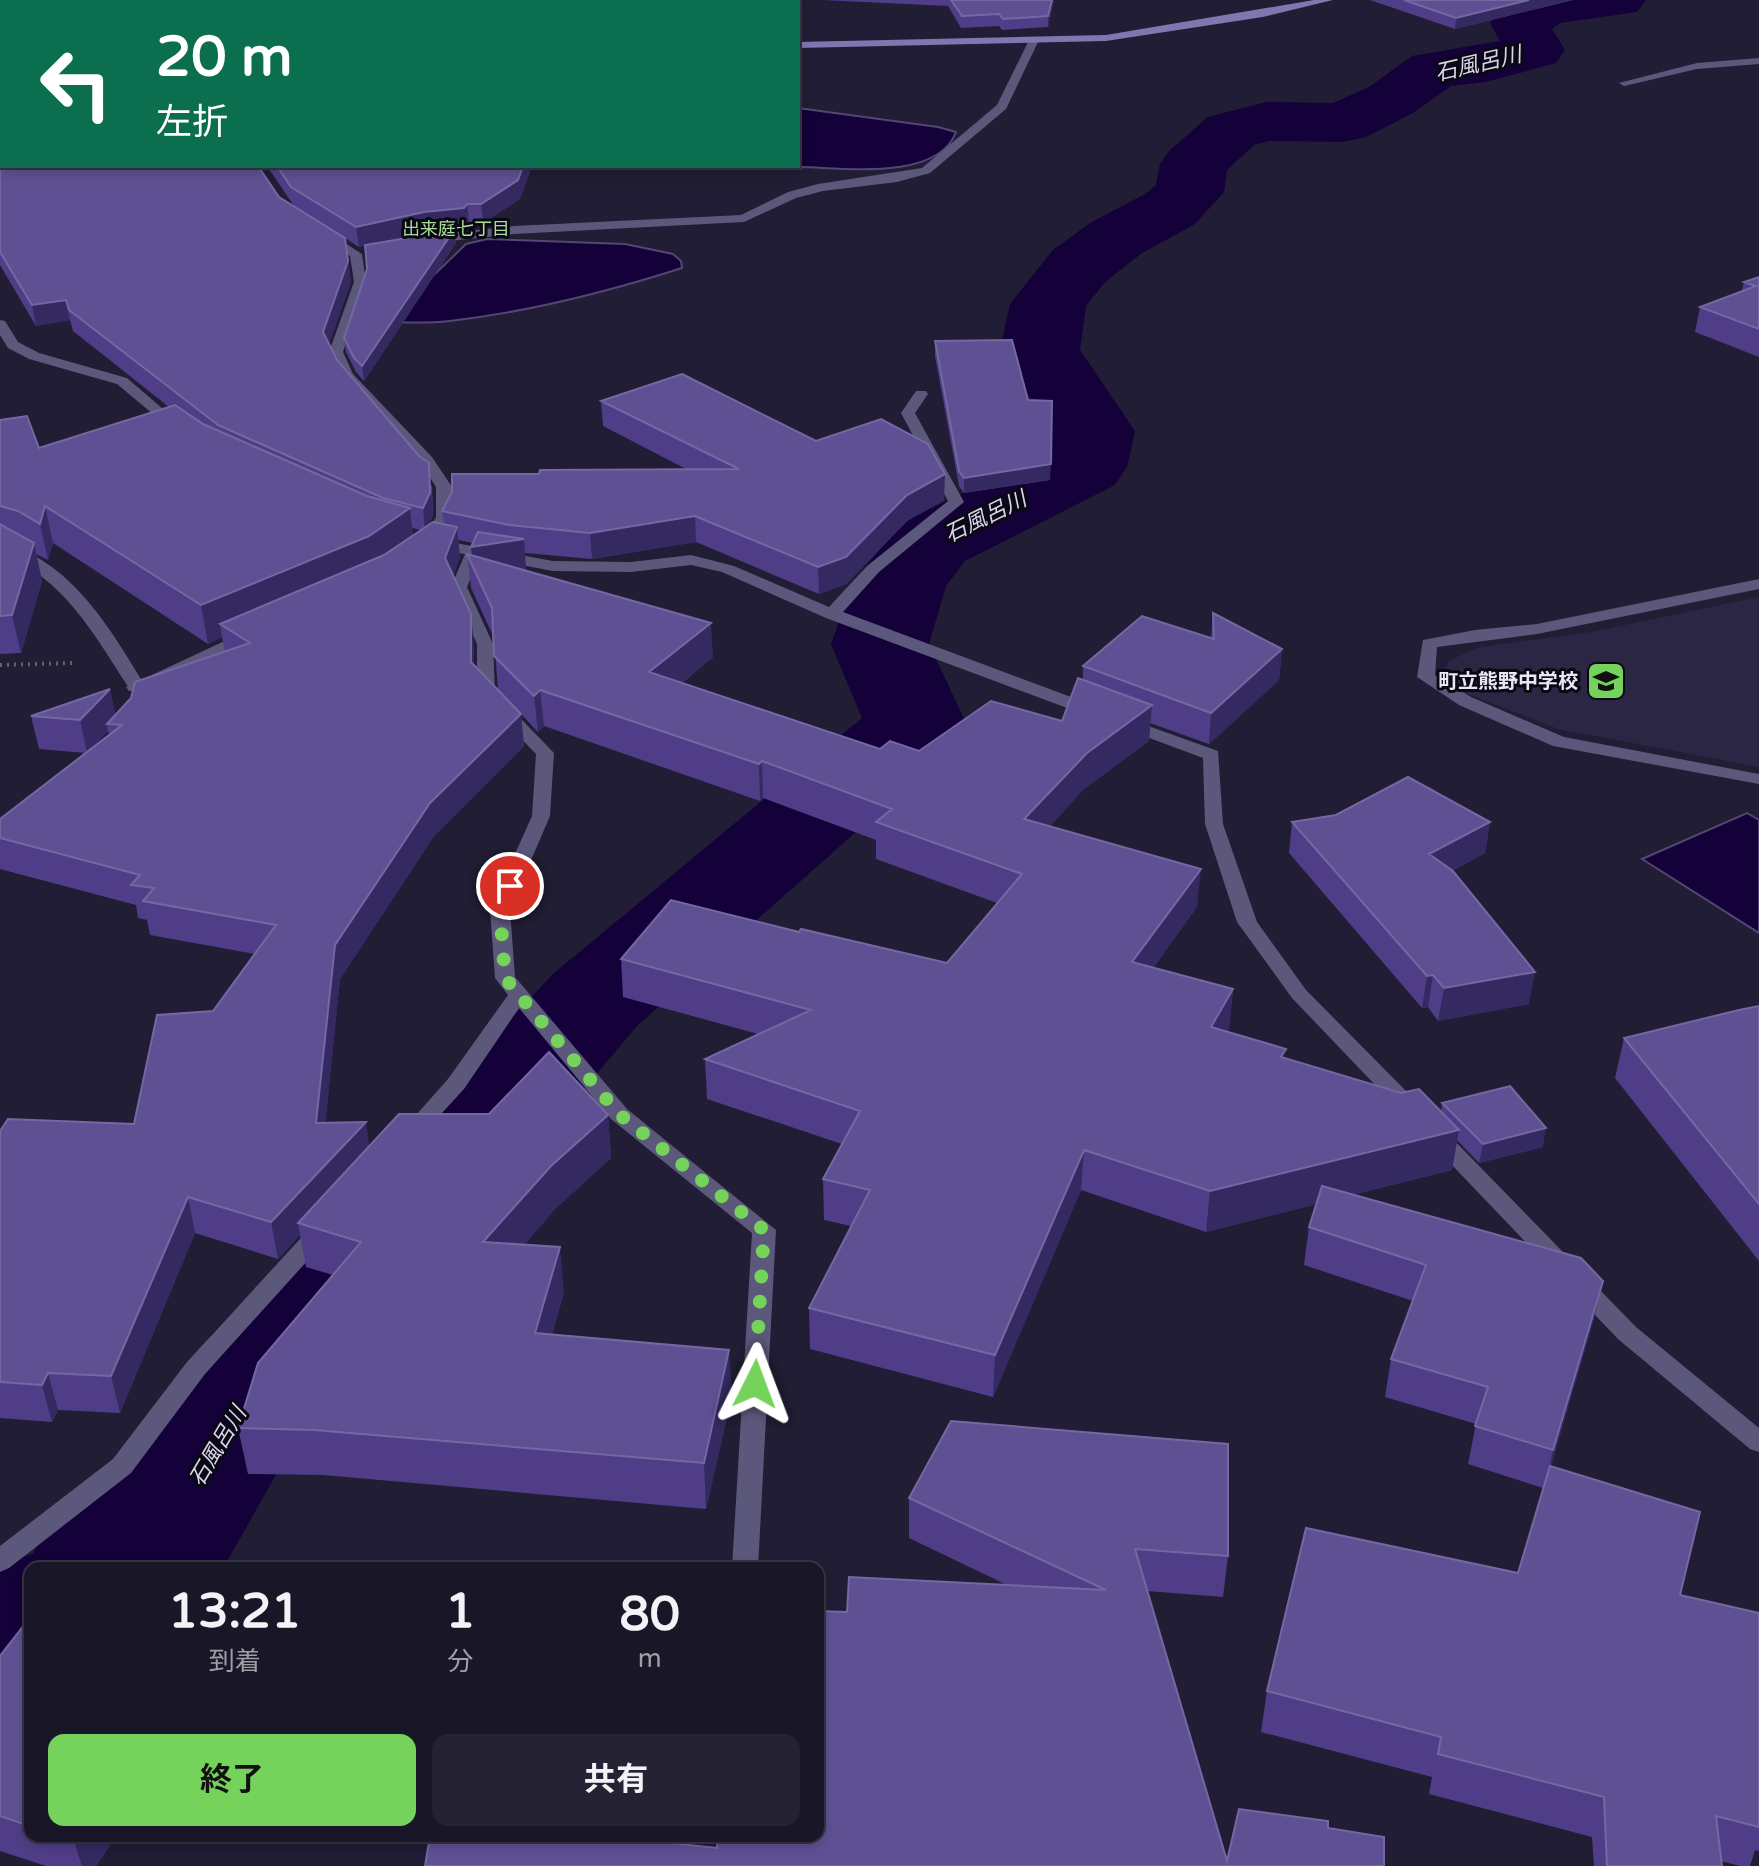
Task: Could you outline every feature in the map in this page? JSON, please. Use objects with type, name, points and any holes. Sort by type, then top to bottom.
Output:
[{"type":"street","points":[[800,45],[1106,38],[1263,14],[1328,0]]},
{"type":"street","points":[[413,242],[514,230],[744,218],[792,195],[822,187],[897,178],[926,171],[1002,107],[1034,40]]},
{"type":"street","points":[[1624,83],[1697,66],[1759,61]]},
{"type":"street","points":[[311,226],[363,252],[360,282],[336,352],[347,376],[427,460],[444,487],[444,517],[423,545],[553,566],[631,567],[691,560],[728,569],[838,616],[1212,755],[1214,824],[1247,922],[1299,994],[1627,1333],[1759,1442]]},
{"type":"street","points":[[0,324],[13,345],[34,356],[122,381],[194,439]]},
{"type":"street","points":[[838,616],[873,569],[956,502],[908,413],[921,394]]},
{"type":"street","points":[[0,547],[25,554],[66,586],[112,643],[135,684],[131,711]]},
{"type":"street","points":[[473,553],[459,587],[485,644],[486,693],[545,753],[541,816],[500,909],[505,978],[619,1114],[764,1230],[745,1562]]},
{"type":"street","points":[[1759,584],[1537,629],[1429,644],[1425,672],[1426,677],[1465,701],[1559,742],[1759,779]]},
{"type":"street","points":[[135,684],[265,628]]},
{"type":"street","points":[[394,1152],[456,1084],[519,994]]},
{"type":"street","points":[[0,1561],[122,1466],[196,1368],[331,1220]]},
{"type":"path","points":[[0,665],[122,662]]},
{"type":"shaded area","points":[[800,108],[956,132],[946,148],[910,165],[865,169],[800,167]]},
{"type":"shaded area","points":[[487,239],[625,244],[673,254],[681,261],[682,268],[538,307],[440,322],[370,322],[435,274],[466,244]]},
{"type":"shaded area","name":"町立熊野中学校","points":[[1759,597],[1759,767],[1558,729],[1463,692],[1444,670],[1450,660],[1480,647],[1591,632]]},
{"type":"shaded area","points":[[1747,813],[1759,820],[1759,933],[1642,859]]},
{"type":"building","points":[[951,0],[1052,0],[1048,16],[1003,19],[999,14],[962,16]]},
{"type":"building","points":[[1404,0],[1529,0],[1456,18]]},
{"type":"building","points":[[0,168],[259,168],[279,197],[345,238],[348,261],[323,332],[337,360],[419,456],[429,463],[430,493],[423,508],[383,498],[218,425],[69,310],[66,300],[32,305],[0,252]]},
{"type":"building","points":[[278,168],[522,168],[518,180],[481,204],[467,204],[464,208],[424,212],[356,227],[291,187]]},
{"type":"building","points":[[454,230],[362,366],[354,358],[344,338],[367,269],[365,245]]},
{"type":"building","points":[[1759,277],[1759,329],[1700,307],[1756,286],[1744,282]]},
{"type":"building","points":[[1012,340],[1028,400],[1052,401],[1051,464],[964,478],[959,471],[935,341]]},
{"type":"building","points":[[682,374],[816,441],[881,419],[928,444],[945,474],[907,495],[846,557],[818,567],[695,516],[590,533],[509,525],[442,511],[452,492],[452,474],[539,474],[540,470],[739,469],[601,401]]},
{"type":"building","points":[[175,405],[203,424],[367,496],[410,508],[369,536],[201,605],[45,506],[40,524],[18,511],[0,506],[0,420],[27,416],[39,448]]},
{"type":"building","points":[[433,522],[457,527],[445,558],[471,614],[471,662],[521,714],[430,803],[335,945],[316,1123],[366,1122],[271,1222],[188,1197],[111,1376],[48,1373],[42,1385],[0,1382],[0,1131],[8,1119],[134,1124],[157,1015],[213,1011],[276,925],[143,901],[154,888],[131,885],[140,875],[0,838],[0,819],[122,725],[107,724],[131,698],[135,682],[250,643],[220,624],[384,555]]},
{"type":"building","points":[[0,524],[34,543],[12,615],[0,616]]},
{"type":"building","points":[[478,532],[524,539],[471,547]]},
{"type":"building","points":[[467,554],[711,623],[649,672],[880,749],[890,741],[919,751],[991,701],[1062,721],[1078,678],[1152,705],[1087,753],[1024,819],[1201,869],[1132,962],[1233,989],[1211,1027],[1286,1049],[1281,1057],[1401,1093],[1419,1089],[1459,1130],[1210,1191],[1084,1150],[995,1355],[809,1308],[870,1190],[823,1179],[860,1111],[705,1059],[811,1010],[621,959],[671,900],[799,932],[801,929],[947,963],[1022,874],[876,822],[892,809],[762,761],[759,764],[540,690],[534,696],[494,656],[492,608]]},
{"type":"building","points":[[1213,613],[1282,649],[1211,713],[1083,666],[1142,616],[1214,639]]},
{"type":"building","points":[[110,689],[80,720],[31,716]]},
{"type":"building","points":[[1408,777],[1490,822],[1429,854],[1453,871],[1535,972],[1444,988],[1433,975],[1427,976],[1292,822],[1336,815]]},
{"type":"building","points":[[1759,1006],[1759,1204],[1624,1038]]},
{"type":"building","points":[[549,1052],[608,1115],[551,1166],[483,1242],[560,1247],[535,1333],[729,1350],[704,1463],[314,1430],[238,1428],[258,1363],[361,1242],[298,1223],[399,1114],[489,1114]]},
{"type":"building","points":[[1510,1086],[1546,1128],[1483,1144],[1442,1103]]},
{"type":"building","points":[[1322,1186],[1581,1258],[1603,1281],[1553,1450],[1475,1426],[1488,1387],[1391,1359],[1426,1265],[1309,1227]]},
{"type":"building","points":[[951,1421],[1228,1444],[1228,1556],[1135,1549],[1227,1861],[1239,1809],[1328,1821],[1328,1828],[1384,1837],[1384,1866],[425,1866],[429,1842],[660,1842],[717,1848],[718,1842],[824,1842],[824,1611],[847,1612],[849,1577],[1106,1590],[909,1498]]},
{"type":"building","points":[[1550,1466],[1700,1512],[1680,1595],[1759,1613],[1759,1827],[1716,1816],[1722,1866],[1607,1866],[1604,1797],[1438,1754],[1441,1737],[1267,1691],[1306,1528],[1518,1573]]},
{"type":"building","points":[[24,1625],[24,1824],[0,1816],[0,1656]]},
{"type":"waterway","name":"石風呂川","points":[[113,1562],[171,1523],[261,1373],[596,999],[916,725],[880,644],[900,582],[933,542],[1084,467],[1093,431],[1040,350],[1048,304],[1079,266],[1116,238],[1170,209],[1189,192],[1194,164],[1231,131],[1266,121],[1343,123],[1391,100],[1434,69],[1486,64],[1535,50],[1519,23],[1527,21],[1543,7],[1617,0]]},
{"type":"waterway","name":"石風呂川","points":[[0,1638],[24,1621]]},
{"type":"place","name":"町立熊野中学校","points":[[1606,681]]},
{"type":"district","name":"出来庭七丁目","points":[[456,229]]},
{"type":"route","points":[[510,886],[500,909],[505,978],[619,1114],[764,1230],[755,1384]]}]
